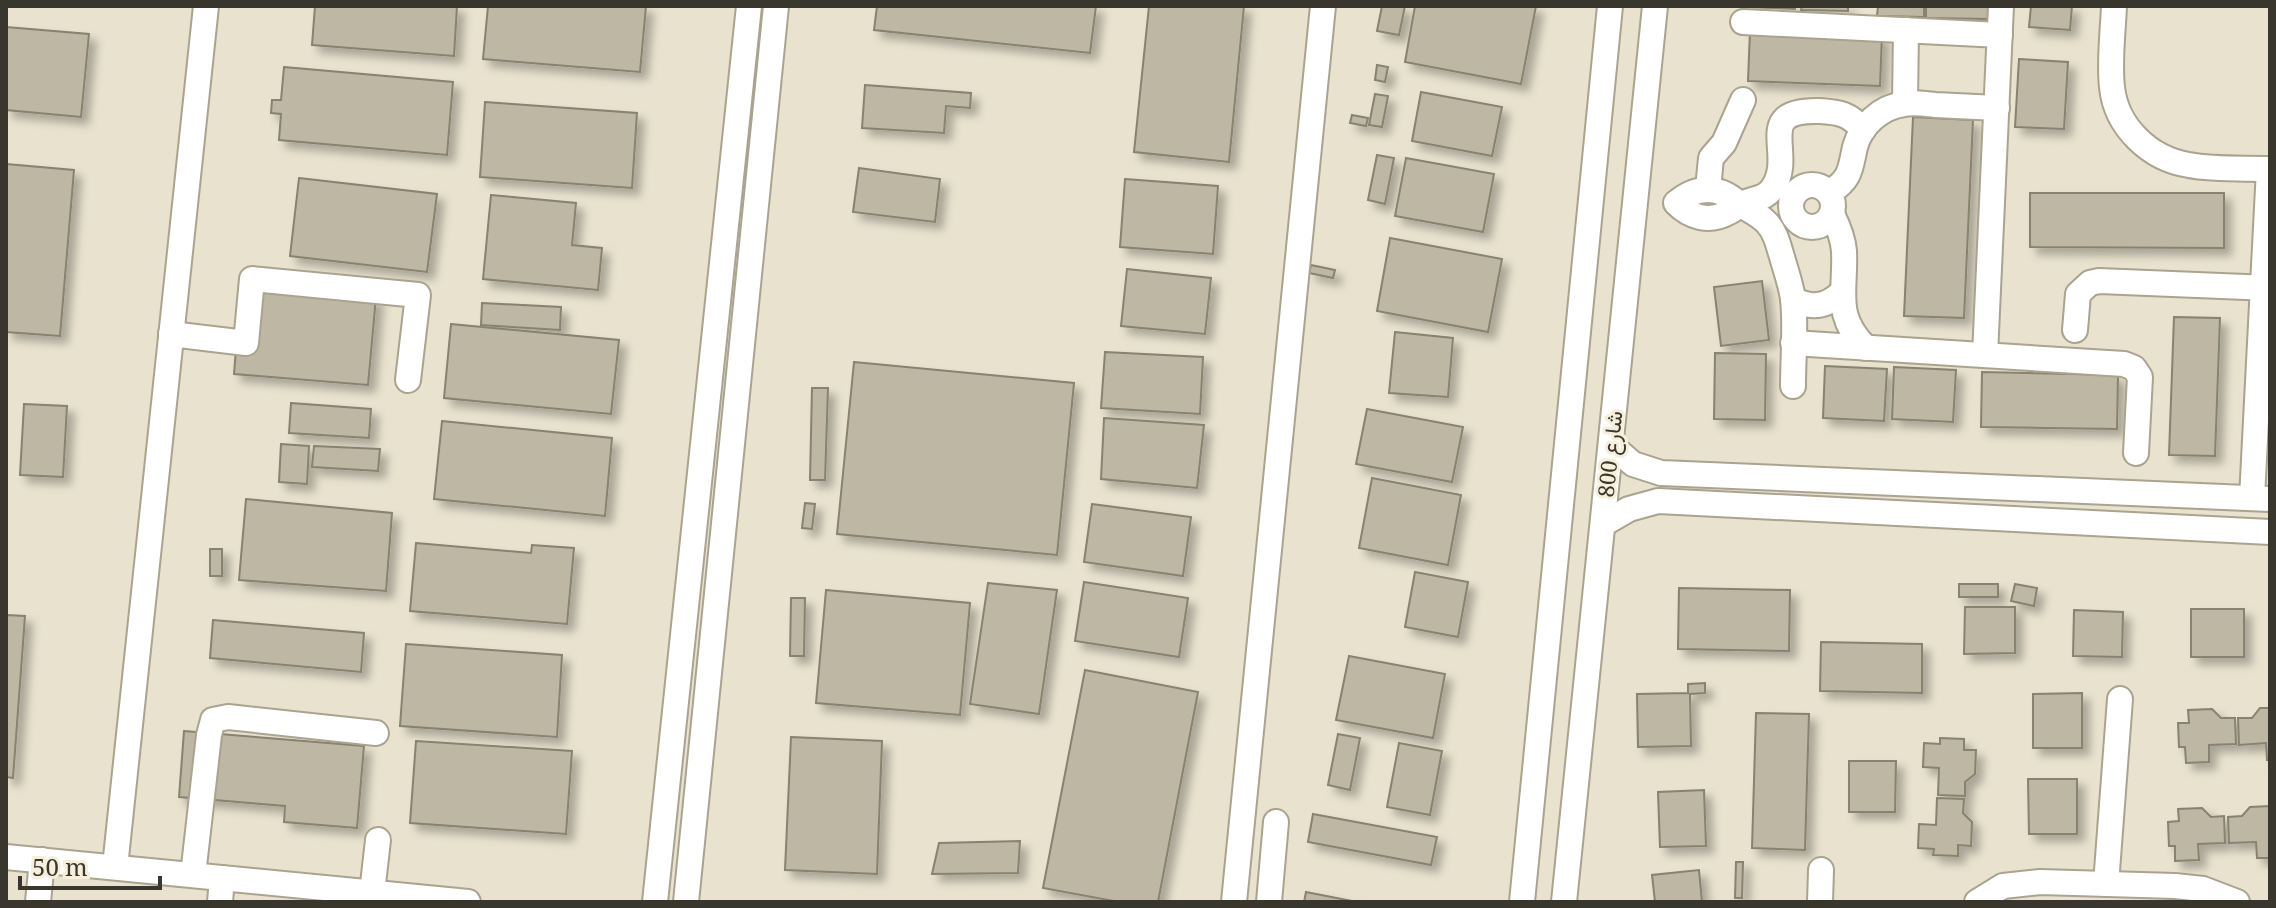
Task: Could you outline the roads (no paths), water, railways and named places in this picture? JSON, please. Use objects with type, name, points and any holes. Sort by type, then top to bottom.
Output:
[{"type":"street","points":[[115,867],[206,6]]},
{"type":"street","points":[[655,902],[749,6]]},
{"type":"street","points":[[686,902],[776,6]]},
{"type":"street","points":[[1234,902],[1323,6]]},
{"type":"street","name":"شارع 800","points":[[1522,902],[1610,6]]},
{"type":"street","name":"شارع 800","points":[[1564,902],[1655,6]]},
{"type":"street","points":[[1985,355],[2001,6]]},
{"type":"street","points":[[1611,445],[1633,464],[1661,473],[2261,498],[2269,169],[2189,165],[2166,159],[2146,147],[2130,131],[2118,111],[2112,88],[2114,6]]},
{"type":"street","points":[[1743,22],[1862,17],[1906,30],[2000,35]]},
{"type":"street","points":[[1905,103],[1906,30]]},
{"type":"street","points":[[1708,189],[1711,158],[1724,143],[1743,100]]},
{"type":"street","points":[[1830,204],[1849,175],[1863,130],[1874,117],[1889,108],[1905,103],[1997,108]]},
{"type":"street","points":[[1793,386],[1793,299],[1770,226],[1751,209],[1739,204],[1720,191],[1696,190],[1676,203],[1696,217],[1708,218],[1720,217],[1739,204],[1763,198],[1773,189],[1778,178],[1780,125],[1794,112],[1838,112],[1856,122],[1863,130]]},
{"type":"street","points":[[1599,122],[1643,127]]},
{"type":"street","points":[[1739,204],[1791,206],[1796,193],[1809,186],[1817,186],[1830,204],[1842,238],[1841,293],[1848,323],[1866,348]]},
{"type":"street","points":[[171,334],[246,343],[252,279],[418,295],[408,380]]},
{"type":"street","points":[[2075,330],[2078,294],[2090,283],[2099,281],[2266,288]]},
{"type":"street","points":[[1793,299],[1818,306],[1841,293]]},
{"type":"street","points":[[1793,343],[2124,364],[2134,368],[2140,377],[2136,453]]},
{"type":"street","points":[[2052,521],[2054,490]]},
{"type":"street","points":[[1603,524],[1629,509],[1658,501],[2270,532]]},
{"type":"street","points":[[2106,884],[2120,699]]},
{"type":"street","points":[[193,875],[213,720],[228,717],[376,733]]},
{"type":"street","points":[[1535,775],[1577,778]]},
{"type":"street","points":[[1269,902],[1276,822]]},
{"type":"street","points":[[372,893],[378,840]]},
{"type":"street","points":[[6,857],[193,875],[221,890],[372,893],[468,902]]},
{"type":"street","points":[[38,902],[42,860]]},
{"type":"street","points":[[1820,902],[1821,870]]},
{"type":"street","points":[[1237,872],[1272,876]]},
{"type":"street","points":[[1977,902],[2003,886],[2040,882],[2203,889],[2237,902]]}]
